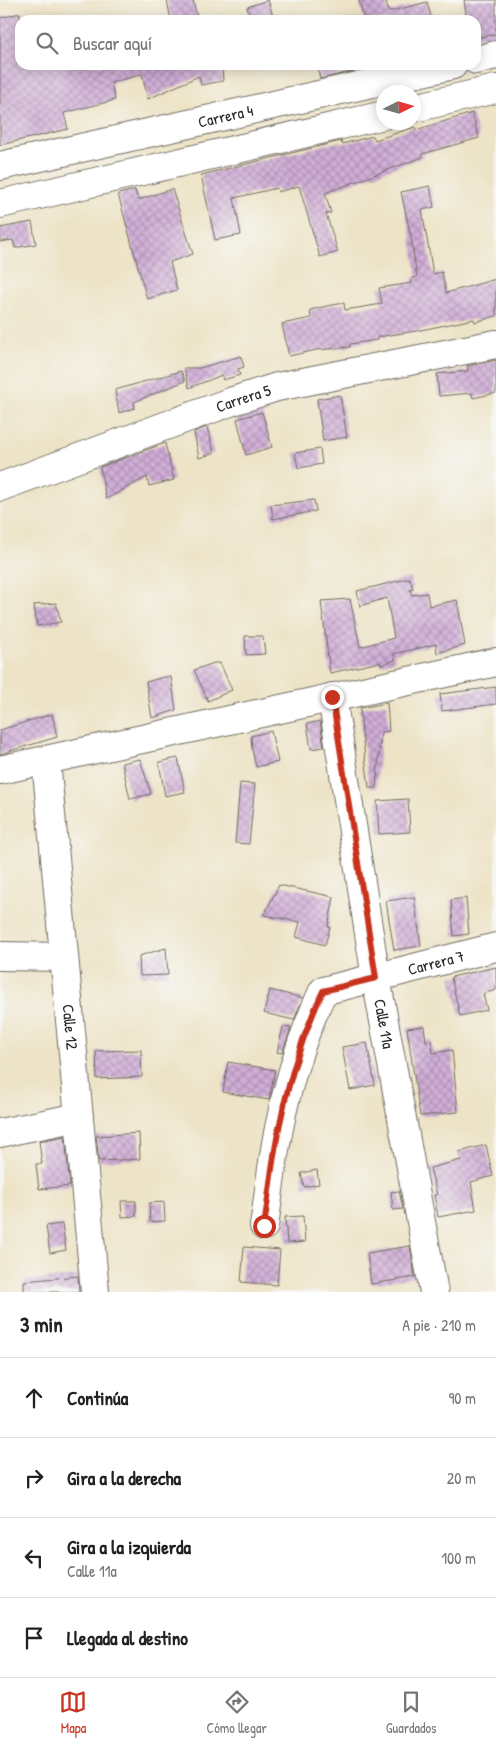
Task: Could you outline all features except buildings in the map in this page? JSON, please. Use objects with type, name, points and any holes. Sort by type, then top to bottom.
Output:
[{"type":"street","points":[[481,59],[496,55]]},
{"type":"street","name":"Carrera 4","points":[[0,166],[430,70]]},
{"type":"street","points":[[421,106],[496,89]]},
{"type":"street","points":[[0,204],[376,117]]},
{"type":"street","name":"Carrera 5","points":[[0,487],[230,402],[277,387],[496,344]]},
{"type":"street","points":[[0,770],[496,662]]},
{"type":"street","name":"Calle 11a","points":[[332,697],[376,978],[434,1292]]},
{"type":"street","name":"Calle 12","points":[[46,760],[95,1292]]},
{"type":"street","name":"Carrera 7","points":[[264,1226],[279,1128],[292,1075],[323,991],[496,947]]},
{"type":"street","points":[[0,956],[64,957]]},
{"type":"street","points":[[0,1133],[79,1117]]},
{"type":"route","points":[[264,1226],[279,1128],[292,1075],[323,991],[376,978],[332,697]]}]
